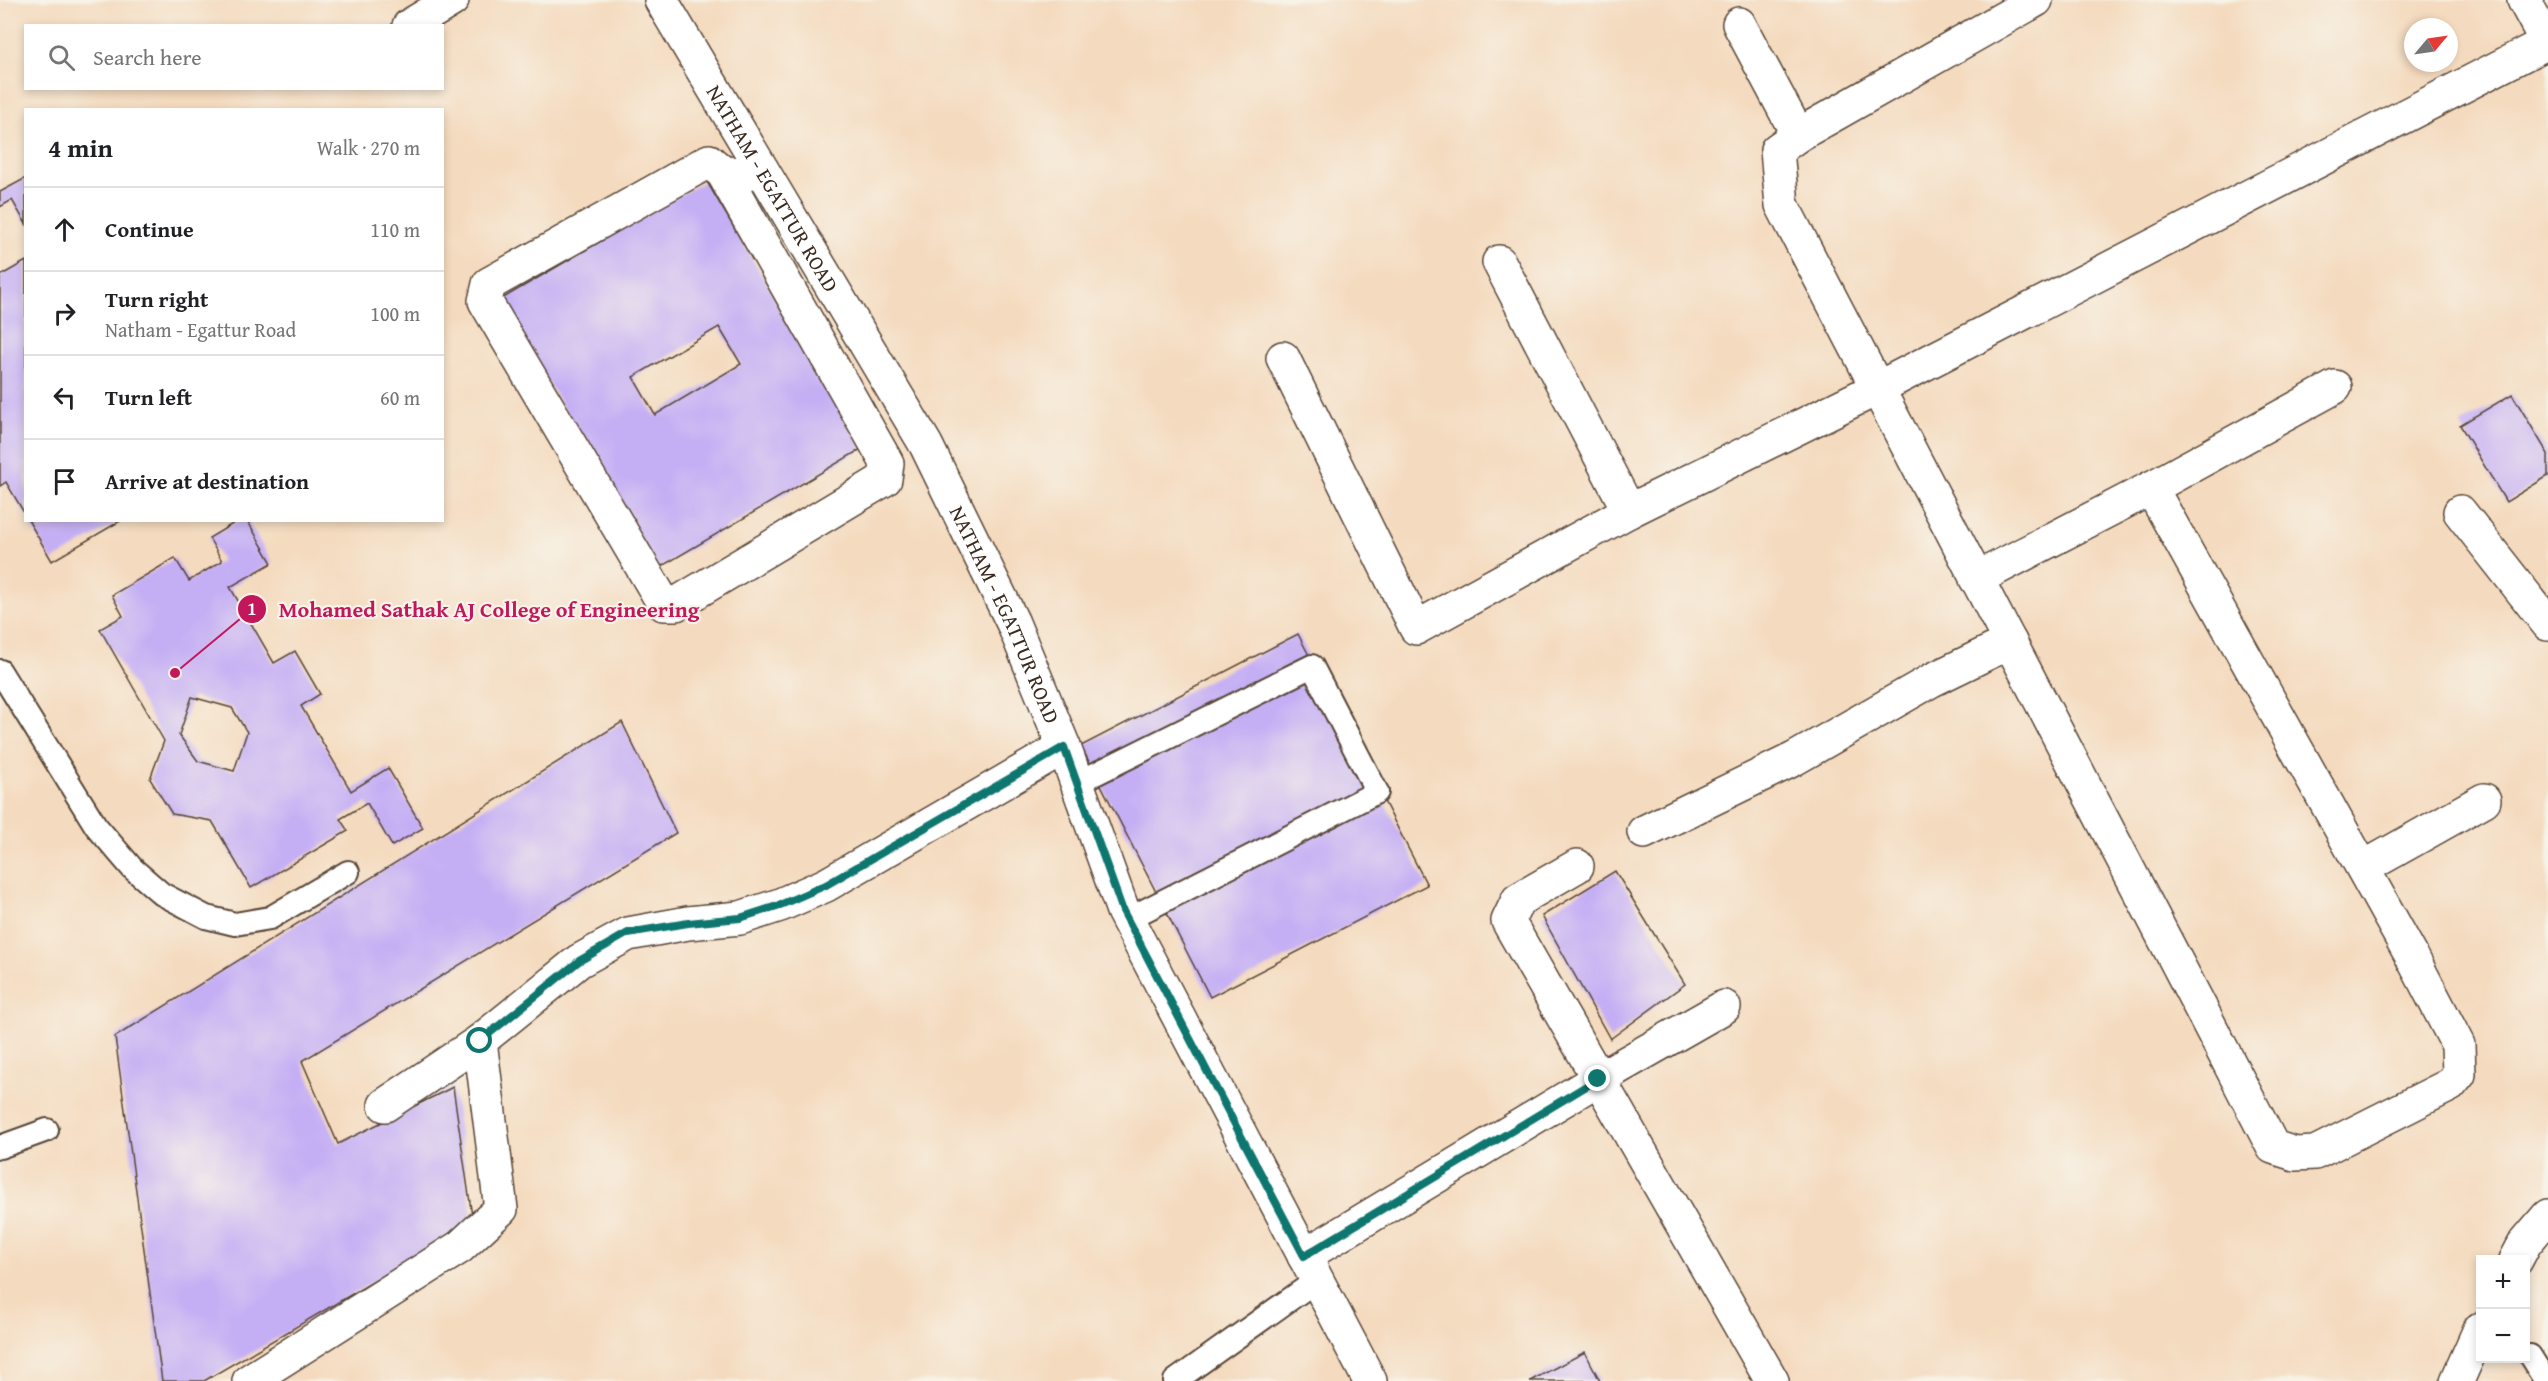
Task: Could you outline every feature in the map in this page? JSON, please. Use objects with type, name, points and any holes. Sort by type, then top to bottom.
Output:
[{"type":"street","points":[[412,24],[452,0]]},
{"type":"street","name":"NATHAM - EGATTUR ROAD","points":[[661,0],[926,445],[1013,623],[1064,747],[1128,919],[1370,1381]]},
{"type":"street","points":[[2036,0],[1990,11],[1777,150],[1782,205],[2273,1147],[2295,1154],[2315,1153],[2451,1085],[2459,1074],[2458,1045],[2363,868],[2151,488]]},
{"type":"street","points":[[1283,358],[1416,628],[1629,511],[1876,388],[2548,42],[2524,0]]},
{"type":"street","points":[[1739,24],[1797,135]]},
{"type":"street","points":[[709,161],[723,173],[887,463],[885,479],[676,604],[664,604],[485,301],[489,284],[709,161]]},
{"type":"street","points":[[723,173],[744,174],[762,170]]},
{"type":"street","points":[[1499,262],[1629,511]]},
{"type":"street","points":[[1976,579],[2151,488],[2335,387]]},
{"type":"street","points":[[887,463],[926,445]]},
{"type":"street","points":[[2460,512],[2548,624]]},
{"type":"street","points":[[1644,832],[1794,759],[1932,680],[2010,642]]},
{"type":"street","points":[[385,1105],[480,1041],[579,961],[628,933],[688,923],[740,918],[780,905],[826,885],[1064,747]]},
{"type":"street","points":[[2363,868],[2484,801]]},
{"type":"street","points":[[1577,866],[1518,900],[1508,921],[1772,1381]]},
{"type":"street","points":[[1311,1268],[1598,1079],[1724,1007]]},
{"type":"street","points":[[249,1381],[460,1247],[501,1209],[480,1041]]},
{"type":"street","points":[[2519,1255],[2525,1243],[2548,1216]]},
{"type":"street","points":[[2457,1381],[2476,1340]]},
{"type":"lane","points":[[1077,783],[1312,666],[1377,792],[1128,919]]},
{"type":"lane","points":[[0,671],[96,826],[132,868],[162,894],[206,917],[235,924],[270,918],[348,872]]},
{"type":"lane","points":[[0,1148],[47,1130]]},
{"type":"lane","points":[[1175,1381],[1311,1268]]},
{"type":"lane","points":[[2530,1356],[2546,1381]]},
{"type":"building","points":[[24,179],[24,221],[12,200],[0,207],[0,192]]},
{"type":"building","points":[[706,180],[863,448],[657,569],[500,300]],"holes":[[[719,327],[741,364],[655,415],[633,377]]]},
{"type":"building","points":[[24,262],[24,513],[6,482],[0,486],[0,276]]},
{"type":"building","points":[[2512,394],[2548,454],[2548,476],[2506,502],[2460,425]]},
{"type":"building","points":[[29,522],[119,522],[52,561]]},
{"type":"building","points":[[236,522],[248,522],[272,563],[230,587],[274,663],[295,651],[320,694],[301,706],[351,791],[388,768],[423,828],[392,846],[367,803],[340,819],[348,831],[251,888],[212,821],[172,814],[150,779],[164,741],[100,629],[123,616],[112,595],[175,558],[189,581],[222,561],[209,538]],"holes":[[[192,697],[232,708],[247,732],[234,771],[198,761],[179,735]]]},
{"type":"building","points":[[1298,634],[1427,885],[1210,997],[1081,746]]},
{"type":"building","points":[[622,722],[676,833],[302,1061],[338,1144],[453,1087],[473,1223],[204,1381],[162,1381],[115,1037]]},
{"type":"building","points":[[1615,871],[1685,984],[1610,1039],[1542,916]]},
{"type":"building","points":[[1585,1352],[1600,1381],[1530,1381]]},
{"type":"place","name":"Mohamed Sathak AJ College of Engineering","points":[[175,673]]},
{"type":"route","points":[[480,1041],[579,961],[628,933],[688,923],[740,918],[780,905],[826,885],[1064,747],[1123,911],[1304,1256],[1598,1079]]}]
